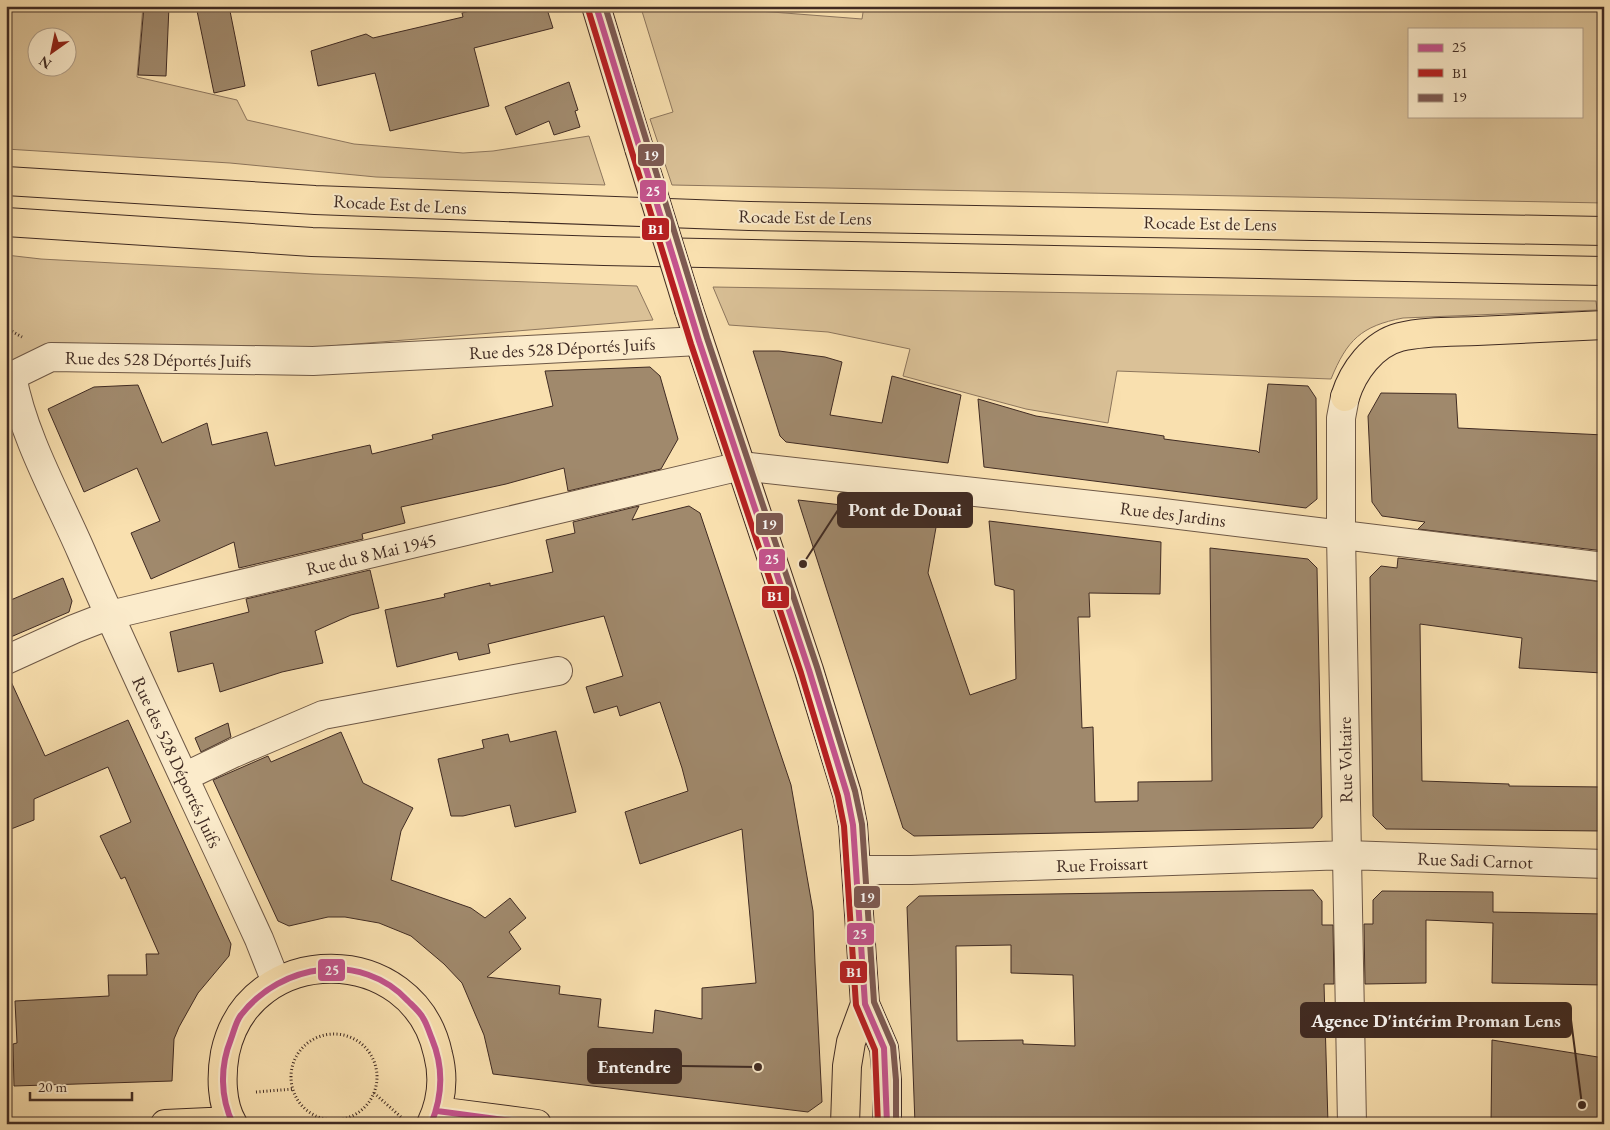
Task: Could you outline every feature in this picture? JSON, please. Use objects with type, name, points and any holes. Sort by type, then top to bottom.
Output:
[{"type":"main road","points":[[596,6],[689,310],[809,670],[846,794],[853,825],[865,1004],[884,1048],[887,1080],[887,1124]]},
{"type":"main road","name":"Rocade Est de Lens","points":[[6,181],[315,200],[710,215],[1604,231]]},
{"type":"main road","points":[[6,222],[312,242],[595,250],[1604,271]]},
{"type":"main road","points":[[1345,397],[1350,383],[1363,362],[1383,346],[1400,337],[1452,332],[1604,325]]},
{"type":"main road","points":[[165,1124],[232,1122],[224,1095],[222,1069],[228,1042],[239,1019],[256,998],[276,982],[312,969],[350,968],[385,981],[415,1004],[435,1036],[443,1074],[434,1117],[537,1124]]},
{"type":"main road","points":[[845,1124],[847,1066],[851,1042],[865,1004]]},
{"type":"street","name":"Rue des 528 Déportés Juifs","points":[[276,982],[259,939],[110,616],[16,400],[12,376],[51,357],[313,361],[699,341]]},
{"type":"street","name":"Rue Voltaire","points":[[1345,397],[1341,418],[1341,535],[1352,1124]]},
{"type":"street","name":"Rue des Jardins","points":[[741,466],[1155,512],[1604,567]]},
{"type":"street","name":"Rue du 8 Mai 1945","points":[[6,660],[74,629],[110,616],[741,466]]},
{"type":"street","points":[[184,777],[234,753],[323,715],[558,671]]},
{"type":"street","name":"Rue Froissart","points":[[857,870],[921,870],[1347,855]]},
{"type":"street","name":"Rue Sadi Carnot","points":[[1347,855],[1604,864]]},
{"type":"path","points":[[328,1034],[343,1034],[357,1040],[368,1050],[375,1064],[377,1079],[374,1093],[366,1106],[354,1115],[339,1120],[324,1119],[310,1113],[300,1103],[292,1090],[290,1075],[294,1060],[302,1047],[314,1038],[328,1034]]},
{"type":"path","points":[[224,1095],[292,1090]]},
{"type":"path","points":[[374,1093],[402,1118]]},
{"type":"shaded area","points":[[6,6],[143,6],[137,77],[237,100],[247,120],[354,144],[463,153],[493,151],[589,136],[605,185],[376,177],[230,163],[6,149]]},
{"type":"shaded area","points":[[864,6],[1604,6],[1604,203],[672,185],[650,119],[673,112],[641,8],[733,9],[862,19]]},
{"type":"shaded area","points":[[6,255],[41,259],[314,274],[637,286],[653,320],[318,347],[48,343],[6,368]]},
{"type":"shaded area","points":[[713,287],[1596,301],[1597,310],[1403,318],[1389,321],[1376,325],[1357,337],[1343,354],[1331,379],[1117,371],[1108,423],[1026,409],[903,376],[910,349],[828,332],[729,325]]},
{"type":"building","points":[[144,6],[169,6],[166,76],[138,75]]},
{"type":"building","points":[[196,6],[229,6],[245,86],[214,93]]},
{"type":"building","points":[[489,6],[546,6],[553,28],[474,48],[489,106],[390,131],[375,73],[318,86],[311,51],[366,34],[373,38],[463,17],[462,13]]},
{"type":"building","points":[[569,82],[578,110],[575,111],[580,127],[554,135],[549,121],[516,135],[505,107]]},
{"type":"building","points":[[753,351],[779,351],[825,357],[842,362],[830,415],[882,423],[892,376],[961,395],[948,463],[786,442],[780,436]]},
{"type":"building","points":[[650,367],[660,376],[678,439],[661,469],[568,491],[564,468],[506,484],[401,507],[405,523],[362,534],[363,539],[239,568],[234,542],[151,579],[131,533],[160,521],[137,468],[84,492],[48,409],[94,387],[138,385],[162,443],[207,423],[212,445],[267,432],[275,466],[370,445],[372,454],[433,439],[432,435],[553,406],[545,371]]},
{"type":"building","points":[[1268,384],[1308,386],[1316,398],[1317,499],[1306,508],[984,467],[978,399],[1036,416],[1164,436],[1164,439],[1257,451],[1259,453]]},
{"type":"building","points":[[1381,393],[1456,394],[1458,428],[1604,435],[1604,551],[1418,529],[1425,522],[1382,516],[1372,502],[1368,416]]},
{"type":"building","points":[[798,500],[938,516],[928,573],[970,695],[1016,679],[1014,590],[995,585],[989,521],[1161,542],[1160,594],[1089,593],[1090,617],[1078,617],[1082,728],[1093,727],[1095,802],[1138,801],[1138,782],[1212,781],[1210,548],[1308,559],[1317,568],[1322,817],[1313,828],[914,836],[903,828]]},
{"type":"building","points":[[639,506],[632,520],[689,506],[700,513],[791,785],[813,911],[822,1102],[808,1112],[493,1074],[484,1035],[462,983],[444,964],[411,936],[379,923],[345,917],[328,917],[289,926],[278,921],[213,780],[268,756],[271,762],[341,732],[363,783],[413,808],[401,831],[391,880],[471,908],[485,918],[510,898],[526,918],[509,932],[521,949],[487,977],[560,986],[559,994],[601,999],[598,1027],[653,1033],[655,1010],[702,1019],[702,988],[756,983],[742,829],[640,864],[625,812],[688,791],[660,702],[620,716],[617,706],[594,713],[586,687],[623,676],[604,616],[488,644],[490,653],[459,660],[457,652],[397,667],[385,610],[445,597],[444,594],[490,583],[490,586],[553,572],[546,540],[575,533],[573,522]]},
{"type":"building","points":[[1398,558],[1604,582],[1604,659],[1602,673],[1519,668],[1522,638],[1420,624],[1422,781],[1509,784],[1509,786],[1604,787],[1604,831],[1386,829],[1373,816],[1370,577],[1381,566],[1397,568]]},
{"type":"building","points":[[370,570],[379,608],[351,615],[315,631],[323,663],[282,672],[220,692],[213,663],[178,672],[170,632],[249,612],[246,599]]},
{"type":"building","points":[[63,578],[72,601],[69,612],[6,639],[6,602]]},
{"type":"building","points":[[6,675],[8,675],[45,756],[128,720],[231,944],[229,956],[198,993],[179,1027],[174,1039],[172,1081],[14,1086],[13,1044],[17,1043],[15,1001],[109,996],[108,975],[147,975],[146,954],[159,954],[125,877],[121,879],[100,836],[131,822],[108,767],[34,799],[34,820],[6,831]]},
{"type":"building","points":[[228,723],[231,737],[201,752],[195,738]]},
{"type":"building","points":[[556,731],[576,812],[515,827],[510,805],[463,816],[451,816],[438,759],[484,748],[482,740],[508,734],[510,742]]},
{"type":"building","points":[[1313,890],[1322,901],[1322,925],[1333,925],[1334,984],[1324,984],[1328,1124],[915,1124],[907,907],[919,896]],"holes":[[[1011,945],[1011,973],[1073,975],[1075,1046],[1023,1044],[1023,1040],[957,1041],[956,946]]]},
{"type":"building","points":[[1382,891],[1493,892],[1493,912],[1604,914],[1604,985],[1492,983],[1493,923],[1426,920],[1426,983],[1365,984],[1364,924],[1373,924],[1373,900]]},
{"type":"building","points":[[1492,1040],[1604,1058],[1604,1124],[1491,1124]]},
{"type":"transit line","name":"25","points":[[596,6],[699,341],[809,670],[847,794],[853,825],[865,1004],[884,1048],[887,1124]]},
{"type":"transit line","name":"19","points":[[605,6],[707,338],[817,667],[855,791],[862,824],[874,1002],[893,1046],[896,1080],[896,1124]]},
{"type":"transit line","name":"B1","points":[[588,9],[691,344],[801,673],[838,796],[844,826],[856,1005],[875,1050],[878,1124]]},
{"type":"transit line","name":"25","points":[[233,1124],[226,1103],[223,1071],[227,1049],[236,1023],[258,997],[278,984],[299,975],[322,970],[345,970],[368,975],[389,985],[420,1014],[428,1028],[439,1060],[440,1092],[431,1124]]},
{"type":"transit line","name":"25","points":[[437,1111],[535,1124]]},
{"type":"transit line","name":"25","points":[[171,1124],[231,1121]]},
{"type":"place","name":"Pont de Douai","points":[[803,564]]},
{"type":"place","name":"Entendre","points":[[758,1067]]},
{"type":"place","name":"Agence D'intérim Proman Lens","points":[[1582,1105]]}]
